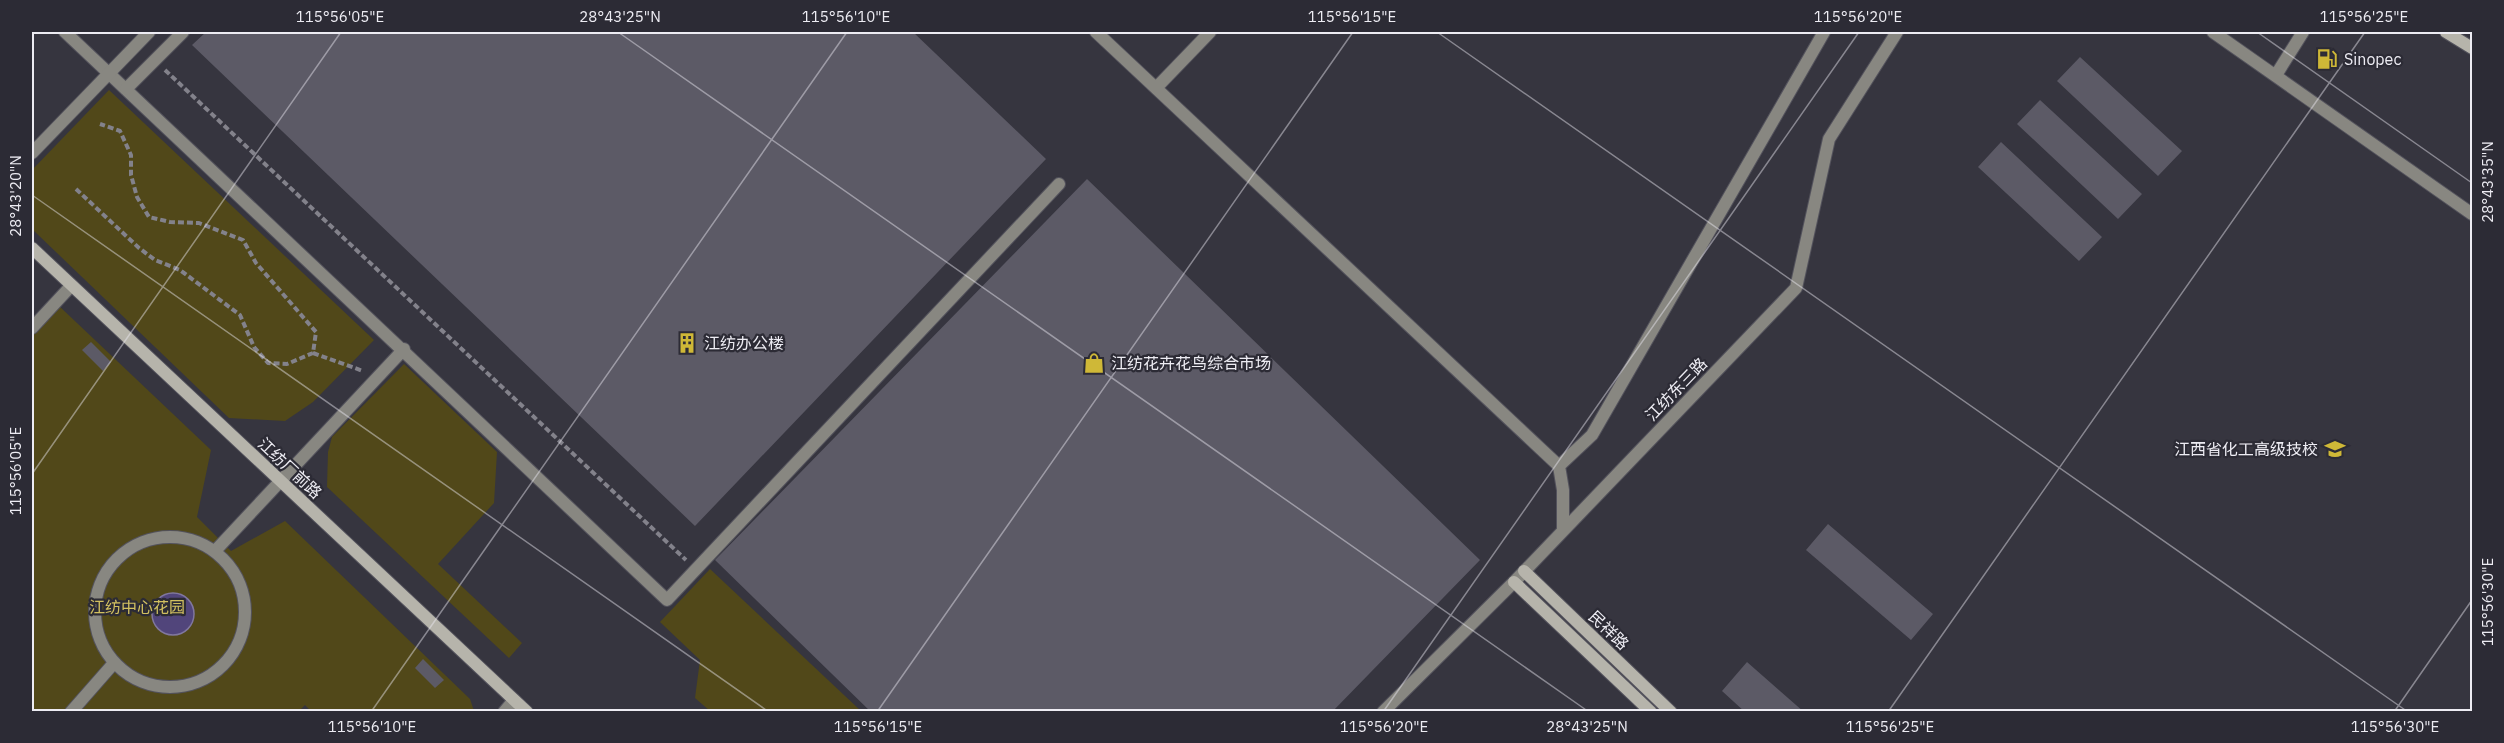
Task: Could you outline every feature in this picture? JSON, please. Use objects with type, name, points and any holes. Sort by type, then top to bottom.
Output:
[{"type":"main road","points":[[2446,32],[2472,48]]},
{"type":"main road","name":"江纺厂前路","points":[[32,248],[527,711]]},
{"type":"main road","name":"民祥路","points":[[1524,571],[1671,711]]},
{"type":"main road","name":"民祥路","points":[[1514,582],[1651,711]]},
{"type":"street","points":[[65,32],[404,349],[666,600],[1059,184]]},
{"type":"street","points":[[32,153],[149,32]]},
{"type":"street","points":[[126,89],[183,32]]},
{"type":"street","points":[[1096,32],[1558,466],[1563,490],[1563,530]]},
{"type":"street","points":[[1156,88],[1210,32]]},
{"type":"street","points":[[1558,466],[1592,435],[1824,32]]},
{"type":"street","name":"江纺东三路","points":[[1383,711],[1514,582],[1796,288],[1829,139],[1897,32]]},
{"type":"street","points":[[2213,32],[2472,214]]},
{"type":"street","points":[[2276,75],[2303,32]]},
{"type":"street","points":[[32,328],[71,286]]},
{"type":"street","points":[[215,551],[404,349]]},
{"type":"street","points":[[168,536],[192,540],[215,551],[236,577],[243,592],[246,617],[240,642],[226,663],[207,679],[175,687],[158,687],[134,679],[114,663],[100,643],[94,619],[96,594],[105,571],[116,559],[144,541],[168,536]]},
{"type":"street","points":[[71,711],[114,663]]},
{"type":"street","points":[[504,711],[514,700]]},
{"type":"path","points":[[155,60],[695,569]]},
{"type":"path","points":[[100,124],[120,131],[131,155],[131,175],[137,196],[150,217],[170,222],[199,223],[243,240],[256,263],[316,332],[313,352]]},
{"type":"path","points":[[76,189],[139,248],[156,260],[180,270],[240,315],[254,347],[268,363],[286,364],[313,352],[378,377]]},
{"type":"green space","points":[[109,90],[374,340],[313,402],[285,421],[229,418],[32,229],[32,170]]},
{"type":"green space","name":"江纺中心花园","points":[[58,305],[211,450],[197,517],[231,551],[285,521],[470,699],[474,711],[312,712],[305,705],[298,712],[32,711],[32,334]]},
{"type":"green space","points":[[404,364],[497,452],[494,503],[438,564],[522,643],[509,658],[327,487],[328,452],[332,437]]},
{"type":"green space","points":[[710,569],[861,711],[710,711],[695,698],[700,660],[660,622]]},
{"type":"shaded area","points":[[173,593],[181,594],[188,599],[193,606],[193,622],[188,629],[181,634],[173,635],[165,634],[158,629],[153,622],[152,614],[153,606],[158,599],[165,594]]},
{"type":"building","name":"江纺办公楼","points":[[206,32],[913,32],[1046,159],[695,526],[192,45]]},
{"type":"building","points":[[2080,57],[2182,151],[2158,176],[2057,81]]},
{"type":"building","points":[[2040,100],[2142,194],[2118,219],[2017,124]]},
{"type":"building","points":[[2001,142],[2102,237],[2079,261],[1978,167]]},
{"type":"building","name":"江纺花卉花鸟综合市场","points":[[1087,179],[1480,560],[1332,712],[871,712],[715,560]]},
{"type":"building","points":[[91,342],[111,362],[103,371],[82,350]]},
{"type":"building","points":[[1828,524],[1933,614],[1911,640],[1806,550]]},
{"type":"building","points":[[423,659],[444,680],[435,688],[415,668]]},
{"type":"building","points":[[1747,662],[1804,712],[1745,712],[1722,691]]},
{"type":"place","name":"Sinopec","points":[[2327,59]]},
{"type":"place","name":"江纺办公楼","points":[[687,343]]},
{"type":"place","name":"江纺花卉花鸟综合市场","points":[[1094,363]]},
{"type":"place","name":"江西省化工高级技校","points":[[2335,449]]}]
